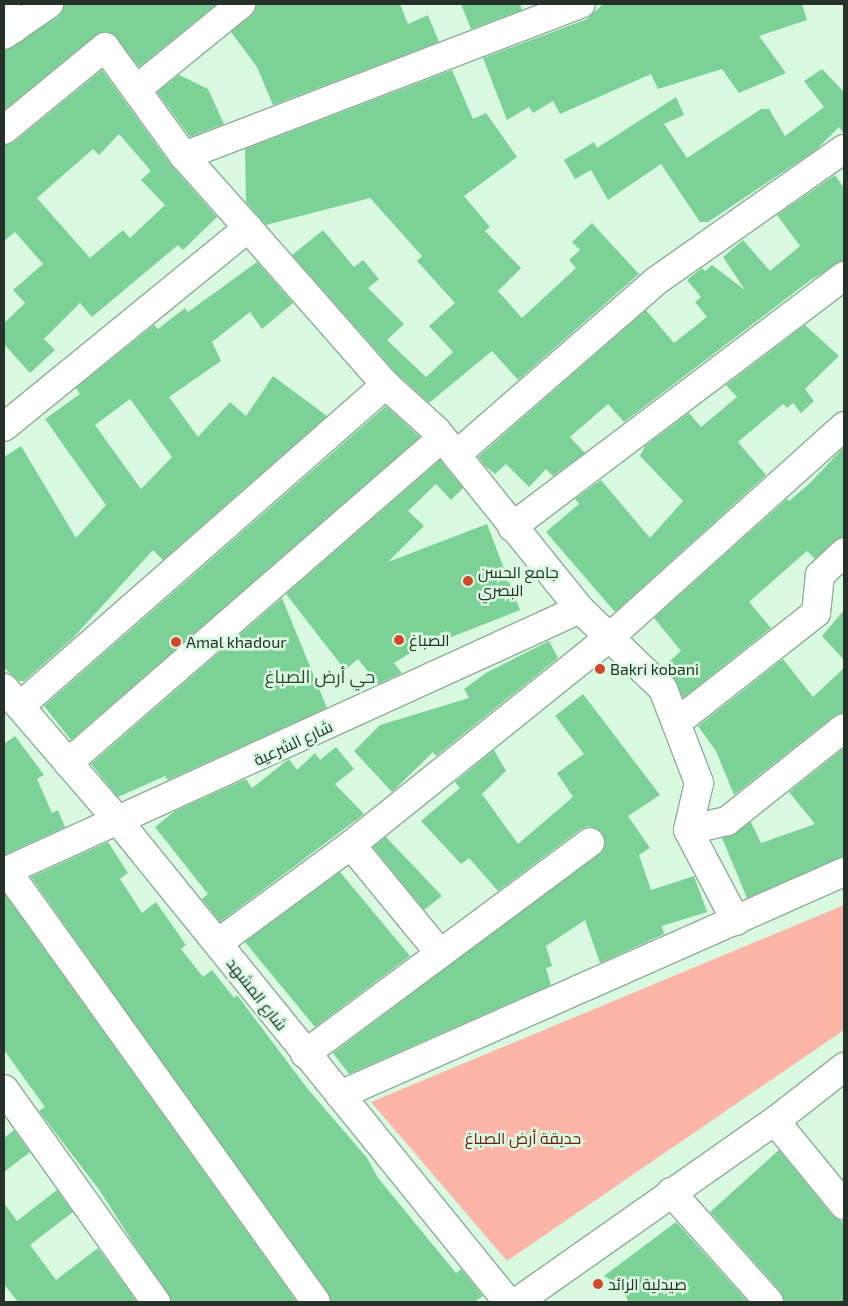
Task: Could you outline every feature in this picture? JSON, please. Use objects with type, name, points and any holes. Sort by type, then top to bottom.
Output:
[{"type":"street","points":[[7,22],[49,4]]},
{"type":"street","points":[[138,88],[241,4]]},
{"type":"street","points":[[184,156],[581,4]]},
{"type":"street","points":[[4,130],[106,47],[138,88],[184,156],[386,385],[449,446],[580,609],[663,689],[700,783],[688,830],[736,921]]},
{"type":"street","points":[[68,763],[449,446],[656,281],[841,157]]},
{"type":"street","points":[[4,427],[248,228]]},
{"type":"street","points":[[512,526],[844,276]]},
{"type":"street","points":[[12,697],[386,385]]},
{"type":"street","points":[[218,943],[351,845],[610,637],[844,426]]},
{"type":"street","points":[[676,723],[816,612],[820,575],[844,553]]},
{"type":"street","name":"شارع الشرعية","points":[[5,872],[120,823],[580,609]]},
{"type":"street","name":"شارع المشهد","points":[[12,697],[120,823],[305,1054],[508,1302]]},
{"type":"street","points":[[688,830],[726,821],[844,728]]},
{"type":"street","points":[[305,1054],[439,952],[590,842]]},
{"type":"street","points":[[351,845],[439,952]]},
{"type":"street","points":[[5,872],[316,1302]]},
{"type":"street","points":[[340,1095],[844,872]]},
{"type":"street","points":[[517,1302],[671,1192],[775,1121],[844,1066]]},
{"type":"street","points":[[4,1089],[156,1302]]},
{"type":"street","points":[[775,1121],[844,1205]]},
{"type":"street","points":[[671,1192],[769,1302]]},
{"type":"green space","name":"حديقة أرض الصباغ","points":[[844,905],[844,1030],[507,1261],[371,1102]]},
{"type":"building","points":[[64,4],[217,4],[139,67],[112,33],[96,35],[4,110],[4,50],[58,17]]},
{"type":"building","points":[[256,4],[400,4],[408,24],[428,15],[439,42],[273,105],[257,67],[231,32],[251,16]]},
{"type":"building","points":[[461,4],[520,4],[522,10],[471,29]]},
{"type":"building","points":[[603,4],[802,4],[807,20],[759,36],[786,73],[739,93],[722,69],[658,89],[651,74],[560,114],[553,101],[533,113],[529,107],[507,120],[483,58],[587,19]]},
{"type":"building","points":[[822,69],[844,92],[844,134],[839,127],[816,150],[708,222],[700,222],[661,164],[608,200],[591,170],[575,179],[564,160],[594,142],[597,148],[676,97],[684,115],[664,124],[687,158],[761,109],[769,109],[785,136],[824,107],[804,81]]},
{"type":"building","points":[[102,70],[171,165],[217,217],[183,250],[178,245],[92,317],[80,303],[44,339],[55,350],[30,373],[4,344],[4,323],[25,303],[13,290],[43,264],[15,232],[4,241],[4,145],[14,142]],"holes":[[[119,134],[151,171],[141,180],[165,205],[130,238],[123,230],[90,258],[37,198],[93,149],[99,155]]]},
{"type":"building","points":[[452,70],[473,119],[486,113],[517,157],[464,196],[490,227],[485,231],[521,268],[498,291],[522,318],[576,268],[569,260],[580,250],[572,242],[592,223],[639,274],[518,380],[492,351],[429,403],[397,374],[292,255],[323,230],[354,267],[363,260],[379,279],[368,288],[404,324],[387,340],[426,377],[453,352],[429,326],[455,303],[417,261],[422,256],[370,198],[266,225],[246,202],[245,149]]},
{"type":"building","points":[[179,75],[208,89],[224,124],[190,137],[157,92]]},
{"type":"building","points":[[835,175],[844,188],[844,261],[812,279],[624,422],[608,404],[570,437],[585,453],[553,476],[546,469],[529,487],[506,464],[495,474],[485,466],[478,457],[646,310],[674,343],[707,317],[695,302],[701,297],[687,280],[702,268],[705,271],[712,265],[745,290],[723,257],[743,240],[770,271],[800,246],[777,215]]},
{"type":"building","points":[[257,262],[293,303],[262,329],[250,312],[212,342],[221,361],[169,397],[198,437],[230,402],[246,416],[273,376],[327,416],[163,560],[153,550],[73,638],[24,681],[19,681],[4,668],[4,457],[21,446],[76,538],[106,505],[45,419],[80,394],[76,388],[154,325],[158,329],[185,308],[188,312]],"holes":[[[130,399],[172,457],[141,489],[95,425]]]},
{"type":"building","points":[[805,325],[839,356],[805,389],[814,401],[801,413],[793,403],[787,408],[783,404],[738,442],[766,475],[615,612],[546,532],[579,504],[575,499],[601,480],[650,538],[683,501],[640,456],[645,446],[689,413],[701,427],[737,397],[726,385]]},
{"type":"building","points":[[386,406],[420,437],[71,740],[44,706]]},
{"type":"building","points":[[844,447],[844,538],[815,559],[807,551],[749,602],[771,628],[683,698],[663,667],[681,651],[654,618],[787,499],[789,501],[808,485]]},
{"type":"building","points":[[440,460],[463,488],[451,500],[436,484],[408,511],[424,526],[388,562],[487,524],[520,610],[449,638],[446,631],[394,663],[402,673],[378,684],[358,659],[345,670],[286,594]]},
{"type":"building","points":[[282,598],[327,708],[168,780],[165,776],[118,797],[91,764]]},
{"type":"building","points":[[844,610],[844,660],[822,636]]},
{"type":"building","points":[[549,641],[558,658],[436,756],[433,752],[392,792],[354,751],[380,725],[469,698],[464,689],[486,673]]},
{"type":"building","points":[[783,659],[813,697],[844,668],[844,713],[834,716],[734,795],[716,751],[698,726]]},
{"type":"building","points":[[583,694],[660,795],[628,816],[650,848],[639,855],[651,890],[694,876],[707,912],[662,926],[664,934],[600,963],[585,920],[546,946],[552,966],[546,968],[551,985],[349,1074],[333,1053],[604,849],[602,832],[589,826],[581,829],[498,891],[469,858],[461,864],[421,821],[460,788],[455,782],[494,750],[506,771],[482,794],[518,844],[573,797],[557,773],[584,754],[555,716]]},
{"type":"building","points":[[15,736],[44,775],[37,779],[52,813],[58,810],[65,827],[4,855],[4,744]]},
{"type":"building","points":[[336,747],[354,769],[335,784],[364,814],[220,922],[202,899],[208,894],[155,827],[175,811],[246,779],[252,788],[289,759],[297,770],[315,753],[320,760]]},
{"type":"building","points":[[844,748],[844,857],[747,898],[722,838],[751,822],[761,843],[815,824],[789,792]]},
{"type":"building","points":[[386,837],[442,896],[424,910],[373,847]]},
{"type":"building","points":[[108,842],[128,873],[120,879],[142,913],[156,902],[186,945],[181,949],[203,977],[212,970],[234,998],[237,995],[307,1088],[367,1158],[378,1178],[456,1273],[461,1269],[483,1296],[474,1302],[331,1302],[31,877]]},
{"type":"building","points":[[340,872],[410,956],[315,1027],[245,942]]},
{"type":"building","points":[[4,893],[297,1302],[171,1302],[100,1191],[39,1111],[45,1107],[4,1050]]},
{"type":"building","points":[[14,1130],[30,1152],[4,1172],[4,1138]]},
{"type":"building","points":[[779,1150],[832,1215],[844,1223],[844,1302],[784,1302],[781,1292],[710,1212]]},
{"type":"building","points":[[57,1190],[73,1212],[30,1245],[56,1280],[98,1248],[137,1302],[18,1302],[4,1284],[4,1203],[17,1221]]},
{"type":"building","points":[[676,1222],[748,1302],[629,1302],[619,1285],[604,1276]]},
{"type":"place","name":"جامع الحسن البصري","points":[[468,581]]},
{"type":"place","name":"الصباغ","points":[[399,640]]},
{"type":"place","name":"Amal khadour","points":[[176,642]]},
{"type":"place","name":"Bakri kobani","points":[[600,669]]},
{"type":"place","name":"صيدلية الرائد","points":[[598,1284]]},
{"type":"district","name":"حي أرض الصباغ","points":[[320,676]]}]
